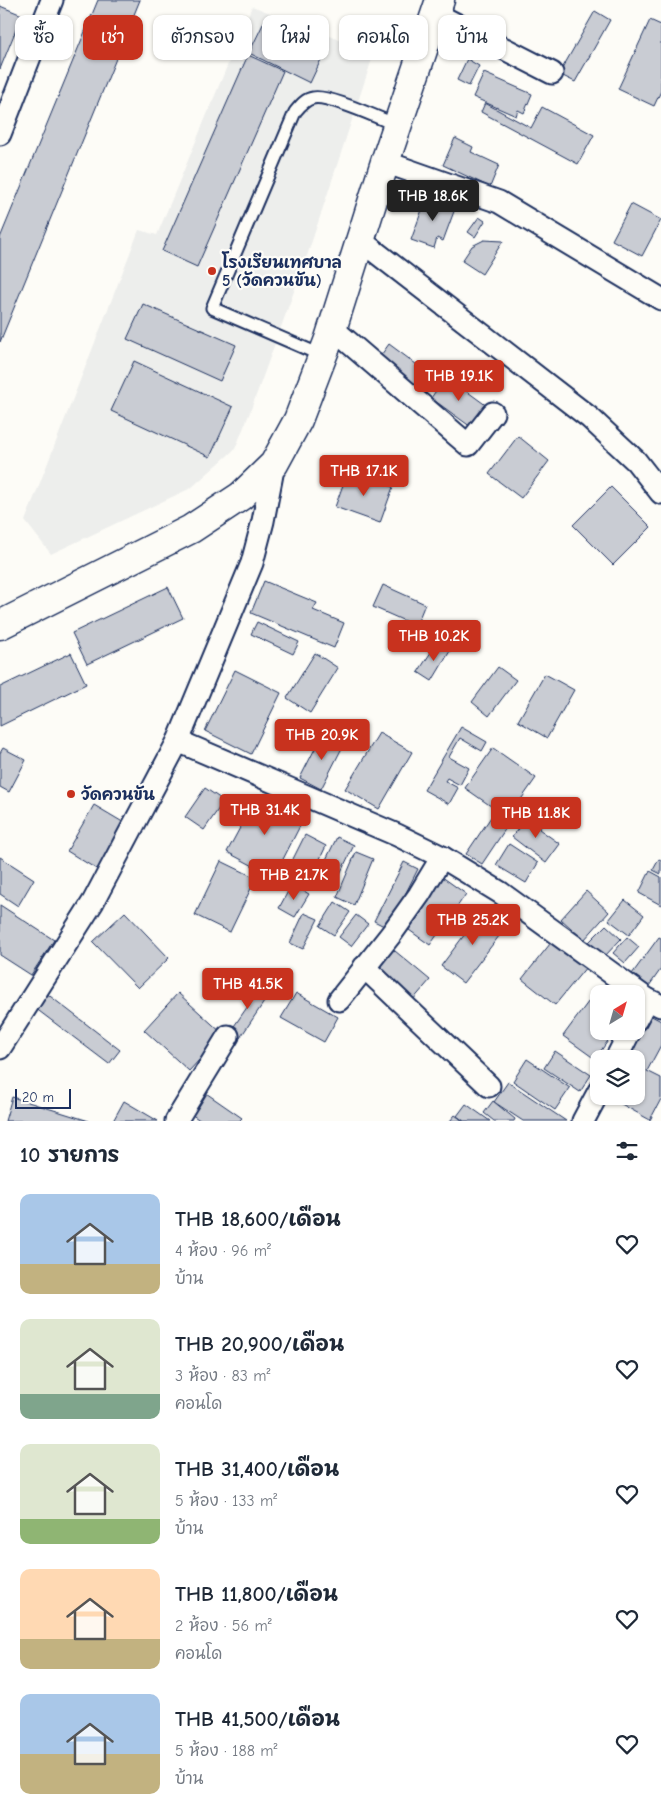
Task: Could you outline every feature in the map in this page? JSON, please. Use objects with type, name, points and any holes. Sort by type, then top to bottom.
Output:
[{"type":"main road","points":[[0,625],[191,529],[241,496],[274,464],[298,420],[323,356],[385,162],[438,7]]},
{"type":"street","points":[[1,127],[52,0]]},
{"type":"street","points":[[438,7],[552,73]]},
{"type":"street","points":[[385,162],[499,202],[661,298]]},
{"type":"street","points":[[360,240],[590,418],[636,461],[661,493]]},
{"type":"street","points":[[332,328],[468,445],[493,413]]},
{"type":"street","points":[[0,1048],[93,902],[178,741],[252,563],[263,521],[274,464]]},
{"type":"street","points":[[178,741],[397,835],[442,857],[501,893],[654,1002],[645,1011]]},
{"type":"street","points":[[339,1000],[392,933],[419,895],[442,857]]},
{"type":"street","points":[[364,967],[489,1086]]},
{"type":"street","points":[[176,1121],[228,1036]]},
{"type":"street","points":[[583,1121],[592,1105]]},
{"type":"lane","points":[[323,356],[212,308],[295,112],[303,103],[313,98],[327,98],[398,125]]},
{"type":"shaded area","name":"โรงเรียนเทศบาล 5 (วัดควนขัน)","points":[[252,6],[275,15],[262,15],[262,60],[329,60],[329,36],[339,40],[339,60],[372,60],[308,253],[250,412],[235,449],[191,488],[51,554],[25,521],[139,230],[157,235],[230,60],[252,60],[252,15],[248,15]]},
{"type":"building","points":[[98,0],[140,0],[134,15],[92,15]]},
{"type":"building","points":[[0,6],[22,15],[15,15],[15,32],[0,69]]},
{"type":"building","points":[[595,11],[610,20],[575,82],[559,74]]},
{"type":"building","points":[[650,20],[661,25],[661,91],[654,106],[618,89]]},
{"type":"building","points":[[262,26],[262,59],[252,54],[252,47]]},
{"type":"building","points":[[83,36],[83,60],[115,60],[0,342],[0,238]]},
{"type":"building","points":[[252,57],[283,71],[197,267],[162,251],[246,60],[252,60]]},
{"type":"building","points":[[263,60],[321,60],[310,83]]},
{"type":"building","points":[[467,60],[479,66],[469,86],[457,80]]},
{"type":"building","points":[[484,73],[532,94],[524,113],[518,110],[516,116],[473,97]]},
{"type":"building","points":[[485,103],[531,128],[542,107],[594,135],[578,164],[481,112]]},
{"type":"building","points":[[455,138],[473,147],[471,152],[499,165],[490,187],[443,165]]},
{"type":"building","points":[[427,196],[456,206],[443,241],[437,238],[434,248],[411,240]]},
{"type":"building","points":[[631,204],[661,220],[642,256],[612,240]]},
{"type":"building","points":[[479,217],[485,221],[475,237],[468,232]]},
{"type":"building","points":[[484,240],[503,241],[482,274],[462,261],[472,246]]},
{"type":"building","points":[[143,304],[236,345],[220,381],[127,339]]},
{"type":"building","points":[[389,344],[428,373],[419,387],[379,358]]},
{"type":"building","points":[[134,361],[233,407],[210,457],[111,411]]},
{"type":"building","points":[[446,376],[487,406],[471,427],[431,398]]},
{"type":"building","points":[[518,436],[549,461],[521,498],[489,474]]},
{"type":"building","points":[[348,471],[393,487],[380,523],[335,507]]},
{"type":"building","points":[[611,487],[651,527],[613,565],[573,525]]},
{"type":"building","points":[[264,581],[317,603],[313,610],[344,623],[334,648],[251,613]]},
{"type":"building","points":[[383,585],[425,604],[416,626],[373,607]]},
{"type":"building","points":[[168,587],[183,618],[87,664],[72,633]]},
{"type":"building","points":[[257,622],[299,642],[293,654],[251,634]]},
{"type":"building","points":[[437,643],[450,651],[432,681],[418,672]]},
{"type":"building","points":[[71,653],[86,684],[0,726],[0,687]]},
{"type":"building","points":[[315,653],[338,668],[310,713],[287,698]]},
{"type":"building","points":[[498,667],[516,680],[489,716],[472,702]]},
{"type":"building","points":[[235,670],[281,693],[251,754],[205,731]]},
{"type":"building","points":[[545,674],[574,690],[547,738],[518,721]]},
{"type":"building","points":[[461,727],[487,742],[482,751],[460,738],[449,757],[469,768],[460,785],[447,778],[445,781],[458,788],[449,804],[424,790]]},
{"type":"building","points":[[323,733],[344,744],[321,789],[300,778]]},
{"type":"building","points":[[379,733],[412,752],[379,809],[345,789]]},
{"type":"building","points":[[3,748],[26,760],[9,792],[0,787],[0,753]]},
{"type":"building","points":[[493,748],[536,778],[508,818],[465,788]]},
{"type":"building","points":[[205,788],[224,801],[204,830],[185,817]]},
{"type":"building","points":[[257,796],[303,820],[274,877],[227,852]]},
{"type":"building","points":[[94,805],[126,824],[98,870],[67,851]]},
{"type":"building","points":[[528,815],[542,825],[539,829],[560,844],[546,863],[512,837]]},
{"type":"building","points":[[491,817],[506,828],[482,864],[466,854]]},
{"type":"building","points":[[305,835],[326,846],[310,880],[288,869]]},
{"type":"building","points":[[337,837],[354,845],[337,880],[320,872]]},
{"type":"building","points":[[509,844],[538,863],[526,883],[496,865]]},
{"type":"building","points":[[356,852],[373,859],[354,905],[337,897]]},
{"type":"building","points":[[0,857],[34,879],[18,906],[0,894]]},
{"type":"building","points":[[659,859],[661,860],[661,874],[653,870]]},
{"type":"building","points":[[221,861],[256,878],[230,932],[195,915]]},
{"type":"building","points":[[404,862],[418,869],[388,928],[374,921]]},
{"type":"building","points":[[650,871],[661,877],[661,905],[639,893]]},
{"type":"building","points":[[438,874],[466,894],[430,945],[402,925]]},
{"type":"building","points":[[292,884],[309,894],[295,917],[279,908]]},
{"type":"building","points":[[586,891],[609,912],[584,940],[561,919]]},
{"type":"building","points":[[625,900],[644,915],[629,935],[609,920]]},
{"type":"building","points":[[335,902],[350,912],[334,935],[320,926]]},
{"type":"building","points":[[0,905],[54,940],[31,975],[0,955]]},
{"type":"building","points":[[483,910],[506,927],[463,983],[441,966]]},
{"type":"building","points":[[125,912],[169,958],[138,988],[93,942]]},
{"type":"building","points":[[304,913],[318,919],[303,949],[290,943]]},
{"type":"building","points":[[356,915],[368,924],[351,946],[339,937]]},
{"type":"building","points":[[606,925],[621,939],[604,957],[588,943]]},
{"type":"building","points":[[627,937],[639,947],[625,963],[613,953]]},
{"type":"building","points":[[659,937],[661,938],[661,969],[649,986],[632,974]]},
{"type":"building","points":[[554,939],[587,966],[555,1005],[522,979]]},
{"type":"building","points":[[389,946],[430,980],[412,1001],[371,967]]},
{"type":"building","points":[[243,984],[266,999],[240,1038],[230,1032],[250,1003],[237,994]]},
{"type":"building","points":[[46,993],[120,1050],[109,1064],[35,1008]]},
{"type":"building","points":[[178,993],[223,1034],[189,1071],[144,1030]]},
{"type":"building","points":[[296,993],[338,1017],[324,1042],[281,1018]]},
{"type":"building","points":[[590,1000],[590,1040],[609,1040],[601,1050],[590,1050],[590,1055],[563,1036]]},
{"type":"building","points":[[646,1013],[661,1021],[661,1045],[647,1071],[661,1078],[661,1099],[650,1120],[623,1105],[645,1105],[645,1050],[626,1050],[631,1040],[645,1040]]},
{"type":"building","points":[[555,1051],[590,1074],[590,1077],[580,1092],[544,1068]]},
{"type":"building","points":[[527,1059],[570,1088],[555,1110],[513,1081]]},
{"type":"building","points":[[508,1082],[566,1121],[523,1121],[494,1102]]},
{"type":"building","points":[[203,1091],[242,1118],[239,1121],[201,1121],[188,1112]]},
{"type":"building","points":[[12,1097],[89,1121],[5,1121]]},
{"type":"building","points":[[124,1101],[158,1121],[113,1121]]},
{"type":"building","points":[[493,1101],[515,1119],[514,1121],[494,1121],[484,1113]]},
{"type":"building","points":[[466,1104],[490,1121],[464,1121],[457,1116]]},
{"type":"building","points":[[455,1115],[463,1121],[450,1121]]},
{"type":"place","name":"โรงเรียนเทศบาล 5 (วัดควนขัน)","points":[[212,271]]},
{"type":"place","name":"วัดควนขัน","points":[[71,794]]}]
